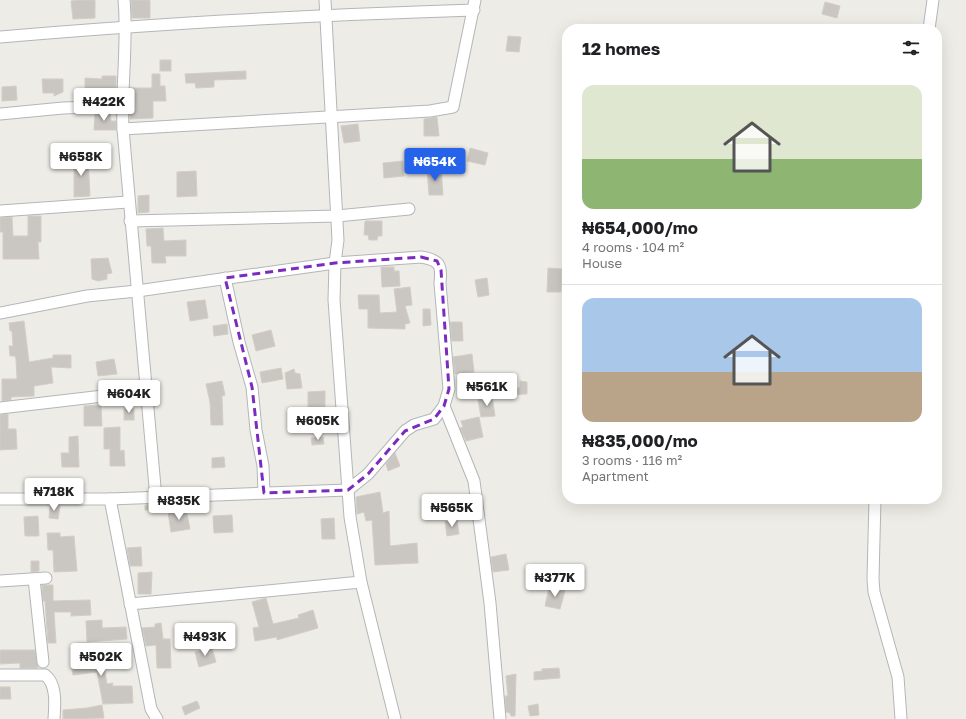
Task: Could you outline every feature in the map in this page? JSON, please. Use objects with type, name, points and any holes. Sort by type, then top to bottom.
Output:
[{"type":"street","points":[[124,0],[127,27],[122,106],[123,129],[128,202],[156,498]]},
{"type":"street","points":[[325,0],[338,240],[335,263],[334,300],[350,517],[362,582],[395,719]]},
{"type":"street","points":[[930,24],[933,0]]},
{"type":"street","points":[[0,37],[127,27],[475,5],[453,107],[430,111],[123,129]]},
{"type":"street","points":[[0,114],[64,108],[122,106]]},
{"type":"street","points":[[0,211],[128,202]]},
{"type":"street","points":[[130,221],[337,216],[409,209]]},
{"type":"street","points":[[0,313],[87,296],[137,291],[335,263],[421,257],[437,261],[441,270],[440,283],[449,389],[444,406],[434,419],[414,425],[405,431],[368,474],[348,490],[156,498],[0,499]]},
{"type":"street","points":[[225,278],[244,361],[252,387],[256,430],[263,466],[264,493]]},
{"type":"street","points":[[0,408],[146,392]]},
{"type":"street","points":[[444,406],[474,481],[490,603],[500,719]]},
{"type":"street","points":[[110,499],[151,709],[157,719]]},
{"type":"street","points":[[875,504],[872,579],[874,592],[898,677],[901,719]]},
{"type":"street","points":[[0,580],[46,578]]},
{"type":"street","points":[[34,579],[43,662]]},
{"type":"street","points":[[130,604],[362,582]]},
{"type":"street","points":[[0,675],[45,675],[50,679],[53,685],[54,719]]},
{"type":"highlighted area","points":[[421,257],[437,261],[441,270],[449,389],[444,406],[434,419],[405,431],[368,474],[348,490],[264,493],[252,387],[225,278],[335,263]]},
{"type":"building","points":[[95,0],[95,18],[73,19],[71,1]]},
{"type":"building","points":[[131,0],[150,0],[150,18],[132,18]]},
{"type":"building","points":[[825,2],[840,6],[837,18],[822,14]]},
{"type":"building","points":[[508,36],[521,37],[519,52],[506,51]]},
{"type":"building","points":[[160,60],[171,60],[171,71],[160,71]]},
{"type":"building","points":[[246,71],[246,79],[214,80],[214,87],[196,88],[195,83],[186,83],[185,74]]},
{"type":"building","points":[[152,74],[160,74],[160,86],[165,86],[166,101],[153,101],[153,118],[130,119],[130,88],[152,88]]},
{"type":"building","points":[[102,76],[116,76],[116,99],[107,99],[107,94],[85,94],[85,78],[102,79]]},
{"type":"building","points":[[42,79],[63,79],[63,92],[54,96],[54,93],[43,93]]},
{"type":"building","points":[[16,86],[17,100],[2,101],[2,87]]},
{"type":"building","points":[[110,113],[111,121],[116,121],[116,130],[94,130],[95,114]]},
{"type":"building","points":[[437,117],[439,136],[424,136],[424,119]]},
{"type":"building","points":[[358,124],[360,141],[344,143],[341,126]]},
{"type":"building","points":[[470,148],[488,153],[485,165],[467,161]]},
{"type":"building","points":[[74,157],[88,157],[90,196],[74,197]]},
{"type":"building","points":[[403,161],[404,176],[384,178],[383,163]]},
{"type":"building","points":[[441,168],[443,195],[429,195],[427,169]]},
{"type":"building","points":[[196,171],[197,196],[177,197],[177,172]]},
{"type":"building","points":[[149,195],[149,212],[138,213],[138,196]]},
{"type":"building","points":[[28,216],[41,216],[41,242],[38,242],[39,259],[3,259],[3,232],[0,232],[0,218],[12,217],[13,236],[28,236]]},
{"type":"building","points":[[365,221],[382,221],[382,236],[378,236],[377,240],[369,240],[368,235],[364,235]]},
{"type":"building","points":[[163,228],[164,241],[186,240],[186,256],[165,256],[166,263],[152,263],[151,246],[147,246],[146,229]]},
{"type":"building","points":[[108,258],[112,273],[107,274],[107,279],[98,281],[92,279],[91,259]]},
{"type":"building","points":[[381,267],[394,267],[394,271],[399,271],[400,286],[382,287]]},
{"type":"building","points":[[548,268],[562,269],[561,292],[547,292]]},
{"type":"building","points":[[487,278],[489,295],[478,297],[475,280]]},
{"type":"building","points":[[410,287],[412,305],[405,306],[410,323],[405,324],[405,329],[368,328],[368,309],[359,309],[358,295],[379,295],[380,313],[397,312],[394,289]]},
{"type":"building","points":[[205,300],[208,318],[190,321],[187,302]]},
{"type":"building","points":[[423,309],[430,309],[431,325],[423,326]]},
{"type":"building","points":[[24,321],[29,362],[53,358],[53,355],[71,355],[71,368],[51,367],[53,383],[34,386],[34,396],[11,397],[11,400],[2,401],[2,379],[17,379],[16,359],[15,356],[10,356],[9,346],[13,346],[12,331],[10,331],[9,323]]},
{"type":"building","points":[[450,322],[462,322],[463,341],[452,341]]},
{"type":"building","points":[[227,324],[228,334],[214,336],[213,326]]},
{"type":"building","points":[[271,330],[275,346],[256,351],[252,335]]},
{"type":"building","points":[[472,354],[474,372],[455,374],[453,357]]},
{"type":"building","points":[[114,359],[117,374],[98,376],[96,362]]},
{"type":"building","points":[[281,368],[283,379],[262,383],[260,372]]},
{"type":"building","points":[[294,369],[295,373],[300,374],[302,388],[287,389],[285,373]]},
{"type":"building","points":[[222,381],[225,395],[222,396],[223,425],[211,425],[210,402],[206,384]]},
{"type":"building","points":[[520,381],[527,382],[527,394],[505,395],[520,387]]},
{"type":"building","points":[[325,391],[325,407],[308,407],[308,392]]},
{"type":"building","points":[[492,396],[495,416],[481,417],[478,400]]},
{"type":"building","points":[[101,405],[102,426],[84,426],[84,406]]},
{"type":"building","points":[[124,409],[134,409],[134,420],[124,420]]},
{"type":"building","points":[[8,414],[8,429],[16,429],[17,449],[0,450],[0,415]]},
{"type":"building","points":[[479,417],[483,437],[466,441],[460,428],[463,427],[461,421]]},
{"type":"building","points":[[120,427],[120,451],[124,450],[125,466],[110,466],[110,449],[104,449],[104,428]]},
{"type":"building","points":[[78,436],[79,467],[62,467],[61,453],[69,453],[69,437]]},
{"type":"building","points":[[323,437],[324,444],[312,445],[311,438]]},
{"type":"building","points":[[395,453],[400,466],[388,471],[386,464]]},
{"type":"building","points":[[224,457],[225,467],[212,468],[212,458]]},
{"type":"building","points":[[380,492],[383,513],[389,511],[390,546],[417,543],[418,563],[375,565],[372,520],[366,521],[364,512],[357,514],[356,497]]},
{"type":"building","points":[[162,504],[162,511],[145,510],[145,505]]},
{"type":"building","points":[[50,506],[60,506],[58,519],[49,518]]},
{"type":"building","points":[[186,509],[190,529],[171,532],[168,512]]},
{"type":"building","points":[[232,515],[233,532],[214,533],[213,516]]},
{"type":"building","points":[[38,516],[39,536],[25,536],[24,517]]},
{"type":"building","points":[[334,518],[335,539],[322,539],[321,519]]},
{"type":"building","points":[[457,520],[459,534],[447,536],[445,522]]},
{"type":"building","points":[[47,533],[60,533],[60,537],[74,536],[77,571],[54,572],[53,550],[48,550]]},
{"type":"building","points":[[141,547],[142,566],[130,566],[127,548]]},
{"type":"building","points":[[506,554],[509,570],[493,572],[491,557]]},
{"type":"building","points":[[31,561],[39,561],[39,571],[31,572]]},
{"type":"building","points":[[152,572],[151,594],[138,594],[138,573]]},
{"type":"building","points":[[42,585],[53,585],[53,601],[90,600],[91,615],[71,616],[71,612],[54,612],[56,643],[48,643],[45,601],[43,601]]},
{"type":"building","points":[[549,588],[565,591],[560,609],[545,606]]},
{"type":"building","points":[[266,598],[273,624],[299,618],[298,615],[313,610],[318,628],[277,640],[277,637],[255,641],[253,628],[259,627],[252,602]]},
{"type":"building","points":[[102,620],[102,628],[126,627],[127,639],[87,642],[86,621]]},
{"type":"building","points":[[161,623],[163,639],[170,639],[171,668],[157,668],[156,645],[146,646],[142,628],[155,627],[155,624]]},
{"type":"building","points":[[77,643],[90,643],[89,659],[94,659],[94,663],[103,661],[107,684],[113,683],[112,686],[132,686],[133,703],[103,704],[97,672],[73,675],[71,663],[77,662]]},
{"type":"building","points":[[212,648],[216,662],[199,667],[195,652]]},
{"type":"building","points":[[0,650],[35,650],[38,668],[20,668],[20,663],[0,664]]},
{"type":"building","points":[[559,668],[560,678],[534,680],[534,672],[542,671],[542,669]]},
{"type":"building","points":[[516,674],[515,716],[511,716],[510,713],[506,712],[505,696],[508,696],[506,676]]},
{"type":"building","points":[[0,687],[10,687],[11,699],[0,699]]},
{"type":"building","points":[[197,701],[200,708],[185,715],[182,707]]},
{"type":"building","points":[[538,704],[539,715],[530,716],[528,706]]},
{"type":"building","points":[[102,705],[104,718],[63,719],[63,710]]}]
